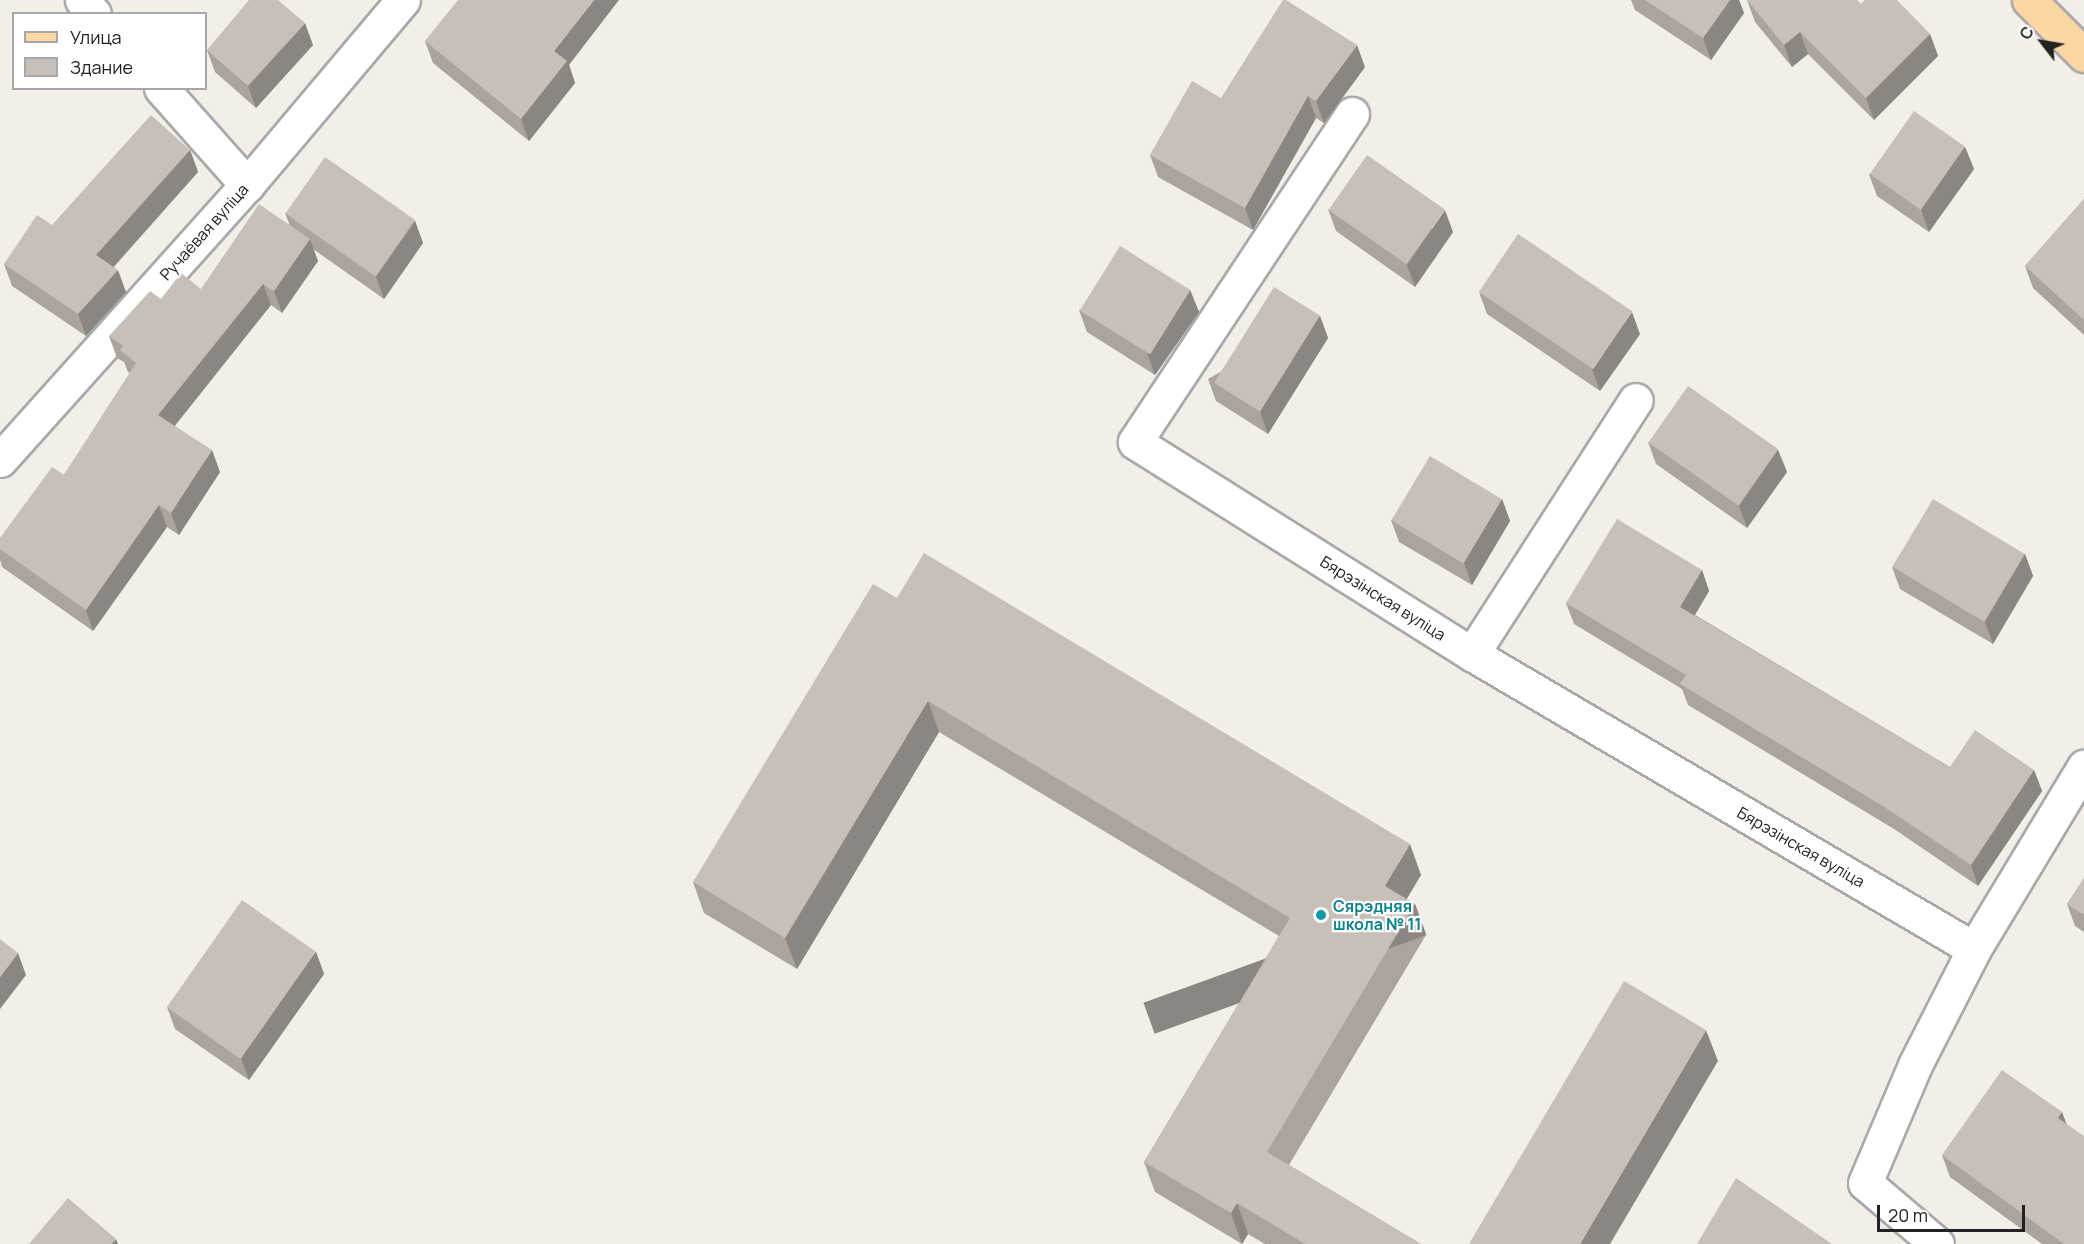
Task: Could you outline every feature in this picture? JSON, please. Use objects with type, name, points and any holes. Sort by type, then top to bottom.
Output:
[{"type":"main road","points":[[2029,0],[2084,55]]},
{"type":"street","points":[[82,0],[92,12]]},
{"type":"street","name":"Ручаёвая вуліца","points":[[0,460],[247,185],[403,0]]},
{"type":"street","points":[[163,90],[247,185]]},
{"type":"street","name":"Бярэзінская вуліца","points":[[1352,114],[1135,442],[1472,654],[1974,949]]},
{"type":"street","points":[[1472,654],[1636,400]]},
{"type":"street","points":[[1937,1244],[1865,1183],[1916,1065],[1974,949],[2084,767]]},
{"type":"building","points":[[249,0],[278,0],[305,23],[248,86],[207,50]]},
{"type":"building","points":[[458,0],[594,0],[554,51],[567,61],[521,119],[425,41]]},
{"type":"building","points":[[1283,0],[1357,45],[1316,101],[1308,96],[1245,208],[1150,155],[1192,81],[1221,98]]},
{"type":"building","points":[[1645,0],[1730,0],[1703,38]]},
{"type":"building","points":[[1747,0],[1857,0],[1861,4],[1865,0],[1897,0],[1930,34],[1866,98],[1800,32],[1784,45]]},
{"type":"building","points":[[1914,111],[1965,147],[1921,210],[1870,174]]},
{"type":"building","points":[[151,115],[190,150],[96,255],[118,270],[78,314],[4,264],[37,215],[52,225]]},
{"type":"building","points":[[1367,155],[1445,209],[1406,264],[1329,210]]},
{"type":"building","points":[[325,157],[415,220],[376,277],[285,214]]},
{"type":"building","points":[[2084,199],[2084,320],[2025,266]]},
{"type":"building","points":[[259,204],[310,239],[274,291],[263,284],[158,415],[212,450],[171,513],[159,505],[86,610],[0,549],[0,538],[52,467],[64,475],[136,363],[120,350],[123,346],[109,336],[150,291],[161,299],[181,273],[201,289]]},
{"type":"building","points":[[1518,234],[1632,311],[1593,369],[1479,292]]},
{"type":"building","points":[[1120,246],[1190,290],[1150,354],[1080,310]]},
{"type":"building","points":[[1274,287],[1320,316],[1260,411],[1214,383]]},
{"type":"building","points":[[1688,386],[1778,449],[1739,506],[1648,443]]},
{"type":"building","points":[[1430,456],[1502,499],[1463,564],[1391,520]]},
{"type":"building","points":[[1933,499],[2025,554],[1984,622],[1892,567]]},
{"type":"building","points":[[1617,519],[1702,570],[1680,607],[1950,767],[1975,730],[2034,770],[1971,865],[1886,808],[1680,684],[1686,675],[1566,603]]},
{"type":"building","name":"Сярэдняя школа № 11","points":[[924,553],[1410,844],[1385,886],[1415,904],[1267,1152],[1421,1244],[1305,1244],[1237,1203],[1231,1213],[1144,1162],[1290,918],[928,701],[785,938],[693,882],[873,584],[897,598]]},
{"type":"building","points":[[2084,878],[2084,915],[2067,904]]},
{"type":"building","points":[[242,900],[316,952],[241,1059],[167,1007]]},
{"type":"building","points":[[0,939],[18,953],[0,977]]},
{"type":"building","points":[[1624,981],[1706,1030],[1580,1244],[1469,1244]]},
{"type":"building","points":[[2002,1070],[2062,1112],[2058,1118],[2084,1136],[2084,1244],[2064,1244],[1942,1155]]},
{"type":"building","points":[[1736,1178],[1832,1244],[1697,1244]]},
{"type":"building","points":[[68,1198],[116,1239],[111,1244],[29,1244]]},
{"type":"place","name":"Сярэдняя школа № 11","points":[[1321,915]]}]
